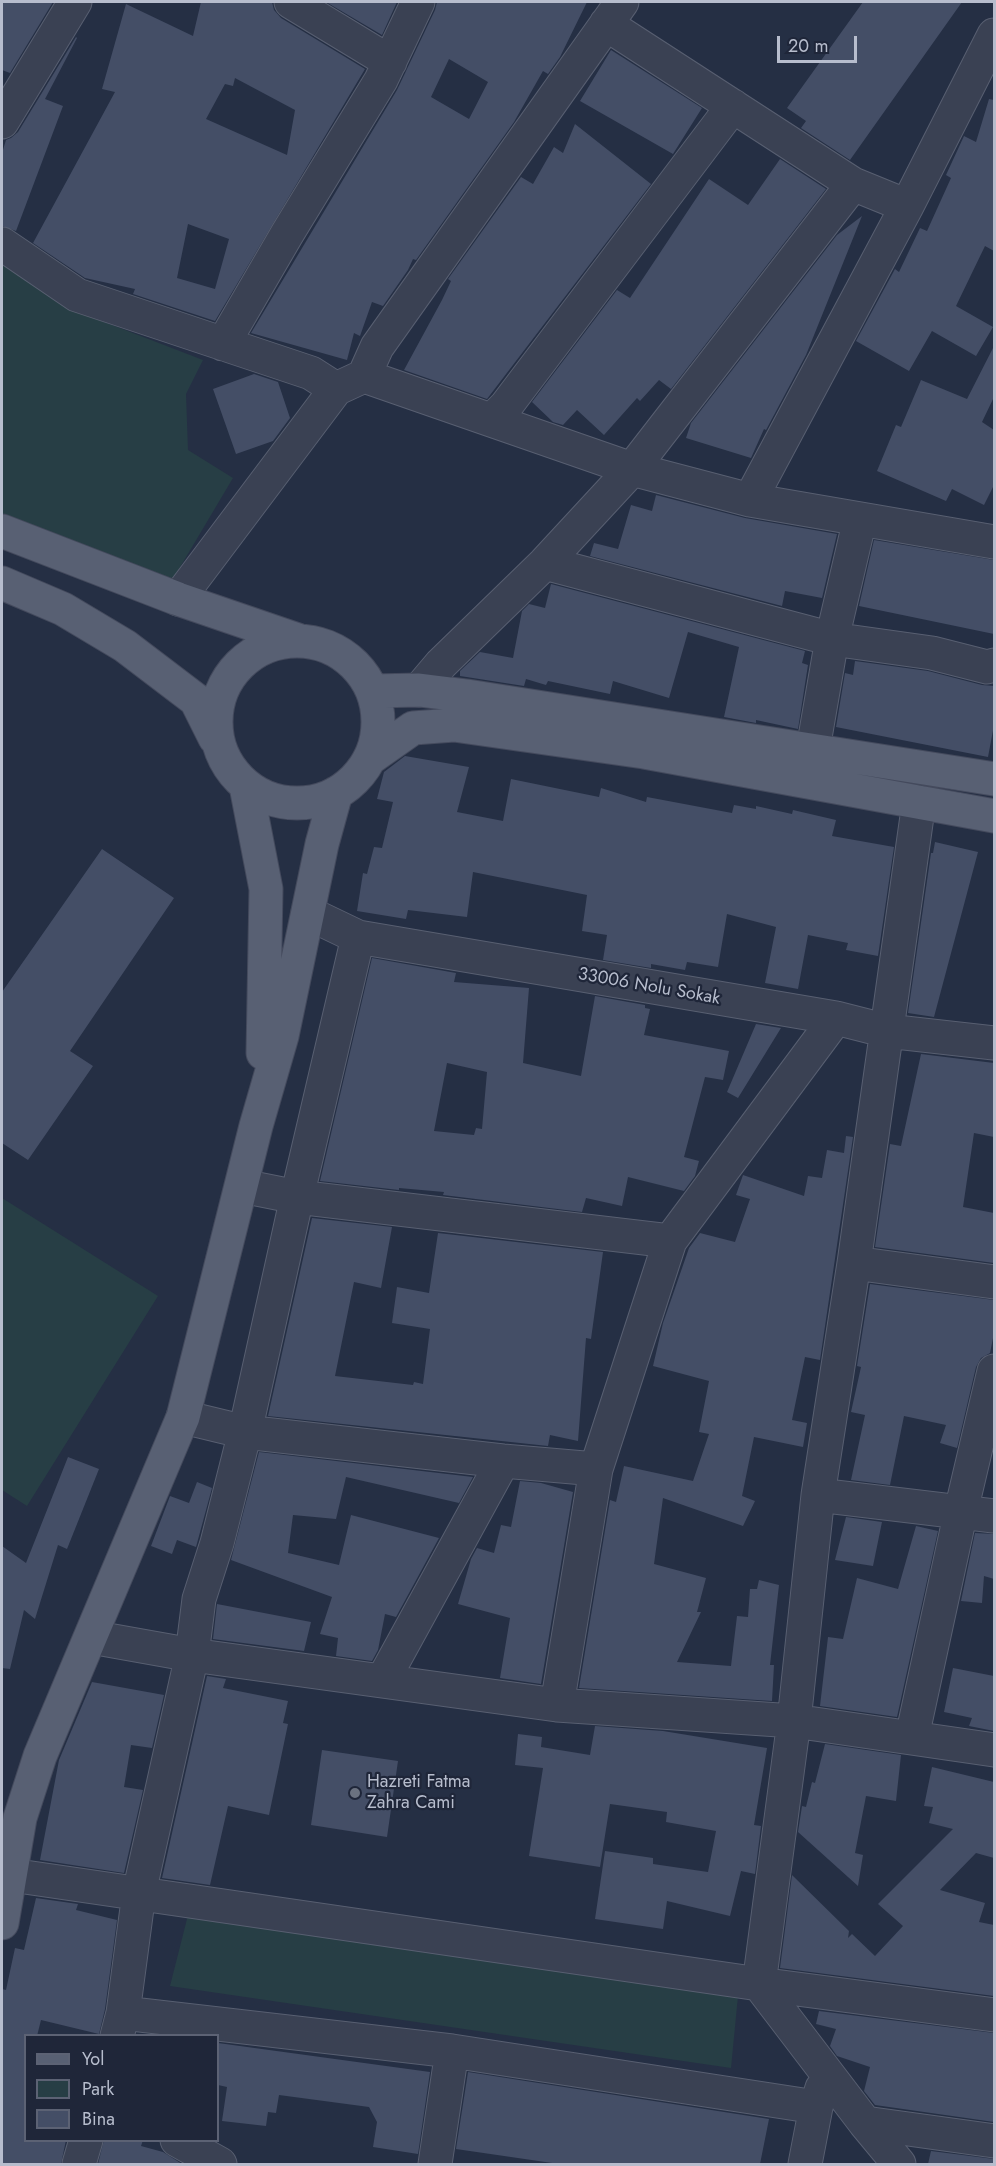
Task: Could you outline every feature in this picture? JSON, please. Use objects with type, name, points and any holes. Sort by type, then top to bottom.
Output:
[{"type":"main road","points":[[2,531],[178,599],[298,640],[329,646],[355,664],[373,691],[378,714],[377,737],[369,759],[355,779],[336,793],[314,802],[290,804],[267,798],[246,786],[229,767],[196,700],[125,646],[63,609],[2,584]]},
{"type":"main road","points":[[218,744],[215,719],[220,694],[232,672],[250,654],[273,643],[298,640]]},
{"type":"main road","points":[[373,691],[419,690],[813,749],[994,779]]},
{"type":"main road","points":[[369,759],[413,728],[454,724],[644,752],[994,816]]},
{"type":"main road","points":[[246,786],[266,889],[264,1042],[256,1126]]},
{"type":"main road","points":[[2,1923],[11,1875],[11,1817],[40,1756],[183,1417],[256,1126],[282,1036],[322,843],[336,793]]},
{"type":"street","points":[[2,122],[75,2]]},
{"type":"street","points":[[291,2],[390,62]]},
{"type":"street","points":[[223,344],[286,234],[381,80],[418,2]]},
{"type":"street","points":[[178,599],[377,347],[614,13],[733,106],[853,184],[906,206]]},
{"type":"street","points":[[750,500],[994,35]]},
{"type":"street","points":[[492,420],[513,397],[733,106]]},
{"type":"street","points":[[419,690],[441,664],[545,563],[632,469],[853,184]]},
{"type":"street","points":[[2,244],[77,295],[311,373],[492,420],[632,469],[750,500],[994,542]]},
{"type":"street","points":[[813,749],[832,639],[860,519]]},
{"type":"street","points":[[545,563],[832,639],[932,653],[987,667],[994,665]]},
{"type":"street","points":[[900,2164],[865,2123],[759,1984],[794,1721],[818,1495],[854,1263],[919,802]]},
{"type":"street","name":"33006 Nolu Sokak","points":[[308,913],[358,938],[836,1018],[887,1031],[994,1044]]},
{"type":"street","points":[[358,938],[245,1432],[217,1544],[199,1599],[192,1654],[139,1893],[120,2024],[452,2051],[816,2107]]},
{"type":"street","points":[[557,1705],[596,1469],[670,1241],[836,1018]]},
{"type":"street","points":[[242,1186],[297,1197],[670,1241]]},
{"type":"street","points":[[854,1263],[994,1282]]},
{"type":"street","points":[[912,1737],[960,1511],[994,1371]]},
{"type":"street","points":[[183,1417],[245,1432],[596,1469]]},
{"type":"street","points":[[383,1680],[503,1461]]},
{"type":"street","points":[[818,1495],[994,1516]]},
{"type":"street","points":[[91,1637],[192,1654],[557,1705],[794,1721],[994,1750]]},
{"type":"street","points":[[11,1875],[759,1984],[994,2015]]},
{"type":"street","points":[[435,2164],[452,2051]]},
{"type":"street","points":[[806,2164],[816,2107],[827,2072]]},
{"type":"street","points":[[865,2123],[994,2140]]},
{"type":"street","points":[[79,2164],[85,2142]]},
{"type":"street","points":[[181,2142],[220,2164]]},
{"type":"green space","points":[[2,258],[73,310],[203,360],[186,394],[188,450],[233,478],[173,579],[2,514]]},
{"type":"green space","points":[[2,1198],[158,1296],[27,1506],[2,1490]]},
{"type":"green space","points":[[188,1915],[738,1996],[731,2068],[170,1986]]},
{"type":"building","points":[[2,2],[53,2],[10,73],[2,70]]},
{"type":"building","points":[[201,2],[272,2],[274,10],[281,18],[365,69],[215,321],[133,294],[135,289],[85,278],[33,243],[115,92],[102,89],[126,4],[193,36]],"holes":[[[235,78],[295,110],[287,155],[206,119],[225,84],[233,86]],[[188,224],[229,239],[215,289],[177,278]]]},
{"type":"building","points":[[326,2],[397,2],[382,35]]},
{"type":"building","points":[[437,2],[587,2],[560,57],[548,74],[543,71],[514,122],[416,260],[413,259],[383,306],[372,302],[360,336],[354,333],[347,360],[251,333],[397,90]],"holes":[[[449,59],[488,82],[469,119],[431,97]]]},
{"type":"building","points":[[863,2],[962,2],[850,160],[801,128],[806,121],[787,108]]},
{"type":"building","points":[[76,37],[45,99],[63,106],[16,231],[2,226],[2,153],[6,140],[18,132]]},
{"type":"building","points":[[611,50],[702,108],[673,154],[580,101]]},
{"type":"building","points":[[989,99],[994,100],[994,251],[985,246],[956,306],[993,327],[976,356],[932,331],[909,371],[856,341],[895,269],[899,272],[920,228],[927,231],[951,178],[946,175],[964,136],[976,142]]},
{"type":"building","points":[[575,124],[651,184],[487,399],[404,370],[442,300],[451,281],[448,279],[521,177],[533,184],[554,147],[563,153]]},
{"type":"building","points":[[780,159],[826,189],[671,389],[659,380],[640,401],[637,398],[604,435],[577,410],[563,425],[553,422],[532,402],[617,290],[630,298],[709,179],[748,205]]},
{"type":"building","points":[[862,216],[806,355],[766,430],[764,429],[751,458],[686,438],[691,423],[837,235]]},
{"type":"building","points":[[994,346],[994,397],[982,422],[994,430],[994,485],[984,505],[952,489],[946,501],[877,471],[896,425],[901,427],[921,380],[967,399]]},
{"type":"building","points":[[254,374],[278,382],[290,418],[273,441],[236,454],[213,389]]},
{"type":"building","points":[[656,495],[745,518],[837,534],[822,598],[785,591],[782,606],[590,556],[594,543],[618,549],[631,505],[652,511]]},
{"type":"building","points":[[874,540],[994,560],[994,634],[859,606]]},
{"type":"building","points":[[551,584],[805,651],[802,663],[808,665],[798,729],[756,720],[756,723],[724,717],[739,647],[688,632],[669,698],[613,681],[610,694],[548,681],[546,685],[526,679],[524,686],[460,676],[460,671],[480,652],[513,658],[522,611],[529,604],[545,608]]},
{"type":"building","points":[[855,661],[928,671],[994,686],[994,725],[988,757],[836,727],[845,673],[853,675]]},
{"type":"building","points":[[405,756],[469,767],[457,812],[503,821],[511,779],[599,797],[601,788],[646,802],[647,797],[732,813],[734,805],[756,809],[756,806],[792,814],[793,810],[836,820],[832,836],[894,847],[878,956],[846,950],[848,943],[808,935],[798,989],[765,983],[776,927],[727,914],[718,967],[687,962],[685,970],[651,964],[651,968],[603,960],[607,935],[582,931],[587,895],[473,872],[467,917],[408,910],[406,919],[357,911],[363,873],[367,874],[374,847],[382,848],[393,802],[377,799],[384,772]]},
{"type":"building","points":[[935,842],[978,852],[934,1017],[908,1013],[931,853],[933,853]]},
{"type":"building","points":[[102,849],[174,898],[70,1051],[93,1066],[28,1160],[2,1143],[2,992]]},
{"type":"building","points":[[372,958],[456,973],[454,982],[529,988],[523,1063],[581,1076],[595,996],[645,1005],[645,1008],[650,1009],[644,1035],[729,1051],[723,1080],[705,1077],[684,1157],[699,1161],[695,1176],[684,1191],[628,1177],[622,1206],[586,1198],[582,1212],[443,1195],[444,1192],[399,1188],[399,1190],[320,1181]],"holes":[[[447,1063],[487,1072],[482,1129],[476,1128],[474,1135],[434,1131]]]},
{"type":"building","points":[[756,1024],[781,1028],[738,1098],[727,1092]]},
{"type":"building","points":[[921,1054],[994,1063],[994,1137],[974,1133],[963,1207],[994,1213],[994,1263],[875,1247],[890,1144],[901,1146]]},
{"type":"building","points":[[846,1136],[853,1137],[820,1360],[805,1357],[792,1420],[807,1423],[803,1447],[754,1437],[742,1496],[755,1501],[743,1526],[663,1498],[654,1564],[706,1578],[697,1612],[701,1612],[677,1662],[731,1666],[737,1616],[748,1617],[750,1589],[757,1589],[759,1580],[779,1585],[770,1665],[774,1665],[772,1701],[579,1688],[610,1500],[616,1502],[624,1466],[693,1481],[709,1434],[699,1432],[709,1381],[653,1366],[663,1323],[689,1248],[700,1233],[735,1242],[750,1199],[736,1195],[743,1175],[804,1196],[808,1176],[822,1178],[827,1150],[844,1153]]},
{"type":"building","points":[[312,1218],[392,1227],[381,1288],[354,1282],[335,1376],[413,1385],[414,1382],[423,1384],[430,1329],[392,1323],[397,1287],[429,1293],[438,1233],[603,1252],[591,1339],[586,1338],[578,1441],[550,1435],[548,1446],[268,1416]]},
{"type":"building","points":[[870,1284],[994,1300],[994,1333],[990,1353],[981,1358],[976,1367],[957,1448],[940,1443],[946,1425],[904,1416],[890,1485],[851,1480],[865,1415],[851,1412],[861,1367],[857,1366]]},
{"type":"building","points":[[259,1452],[473,1477],[459,1503],[346,1477],[336,1519],[293,1515],[288,1553],[339,1565],[351,1515],[439,1538],[396,1617],[385,1614],[378,1650],[372,1661],[336,1656],[338,1638],[320,1634],[332,1597],[231,1560]]},
{"type":"building","points":[[68,1457],[99,1469],[67,1549],[58,1545],[35,1619],[24,1610],[10,1669],[2,1668],[2,1546],[26,1563]]},
{"type":"building","points":[[520,1481],[541,1483],[573,1492],[541,1684],[500,1678],[510,1618],[458,1604],[471,1559],[477,1548],[494,1553],[501,1525],[511,1527]]},
{"type":"building","points":[[197,1482],[212,1488],[196,1547],[177,1540],[172,1554],[151,1546],[170,1496],[189,1503]]},
{"type":"building","points":[[846,1517],[882,1522],[873,1566],[835,1560]]},
{"type":"building","points":[[916,1526],[938,1531],[897,1717],[820,1706],[828,1637],[843,1639],[857,1578],[898,1589]]},
{"type":"building","points":[[975,1533],[994,1534],[994,1579],[984,1576],[982,1603],[961,1601]]},
{"type":"building","points":[[217,1604],[311,1622],[304,1651],[213,1639]]},
{"type":"building","points":[[953,1668],[994,1676],[994,1731],[969,1726],[972,1718],[944,1712]]},
{"type":"building","points":[[207,1676],[226,1679],[223,1688],[288,1701],[283,1723],[288,1724],[269,1815],[228,1806],[210,1885],[162,1878]]},
{"type":"building","points":[[92,1682],[164,1695],[152,1748],[131,1745],[124,1787],[143,1790],[124,1873],[40,1860],[59,1760]]},
{"type":"building","points":[[595,1726],[663,1731],[767,1748],[754,1825],[761,1826],[755,1874],[741,1871],[730,1916],[667,1901],[663,1929],[595,1919],[605,1851],[653,1858],[653,1864],[708,1872],[716,1831],[666,1822],[667,1812],[610,1804],[600,1867],[529,1856],[543,1768],[515,1765],[518,1734],[542,1737],[541,1747],[590,1755]]},
{"type":"building","points":[[825,1744],[901,1755],[896,1801],[866,1796],[855,1853],[863,1855],[858,1886],[798,1832],[802,1806],[806,1807],[812,1782],[815,1783]]},
{"type":"building","name":"Hazreti Fatma Zahra Cami","points":[[322,1750],[398,1761],[387,1837],[311,1825]]},
{"type":"building","points":[[932,1767],[994,1782],[994,1858],[976,1853],[940,1890],[985,1903],[979,1922],[994,1925],[994,1996],[780,1968],[792,1875],[849,1931],[848,1938],[852,1934],[875,1956],[903,1926],[878,1904],[953,1829],[929,1823],[933,1807],[924,1806]]},
{"type":"building","points":[[36,1898],[78,1904],[76,1910],[117,1920],[105,2009],[99,2034],[41,2020],[38,2034],[24,2034],[24,2142],[66,2142],[61,2164],[2,2164],[2,1989],[6,1990],[15,1948],[24,1950]]},
{"type":"building","points":[[819,2011],[994,2033],[994,2122],[875,2105],[864,2091],[870,2067],[837,2056],[830,2046],[836,2029],[816,2024]]},
{"type":"building","points":[[219,2043],[430,2072],[418,2154],[373,2147],[377,2122],[369,2107],[279,2095],[276,2113],[268,2112],[266,2126],[222,2121],[227,2087],[219,2085]]},
{"type":"building","points":[[468,2072],[769,2119],[760,2164],[559,2164],[456,2149]]},
{"type":"building","points":[[104,2142],[142,2142],[141,2146],[163,2152],[182,2164],[98,2164]]},
{"type":"building","points":[[931,2151],[994,2159],[994,2164],[928,2164]]},
{"type":"place","name":"Hazreti Fatma Zahra Cami","points":[[355,1793]]}]
